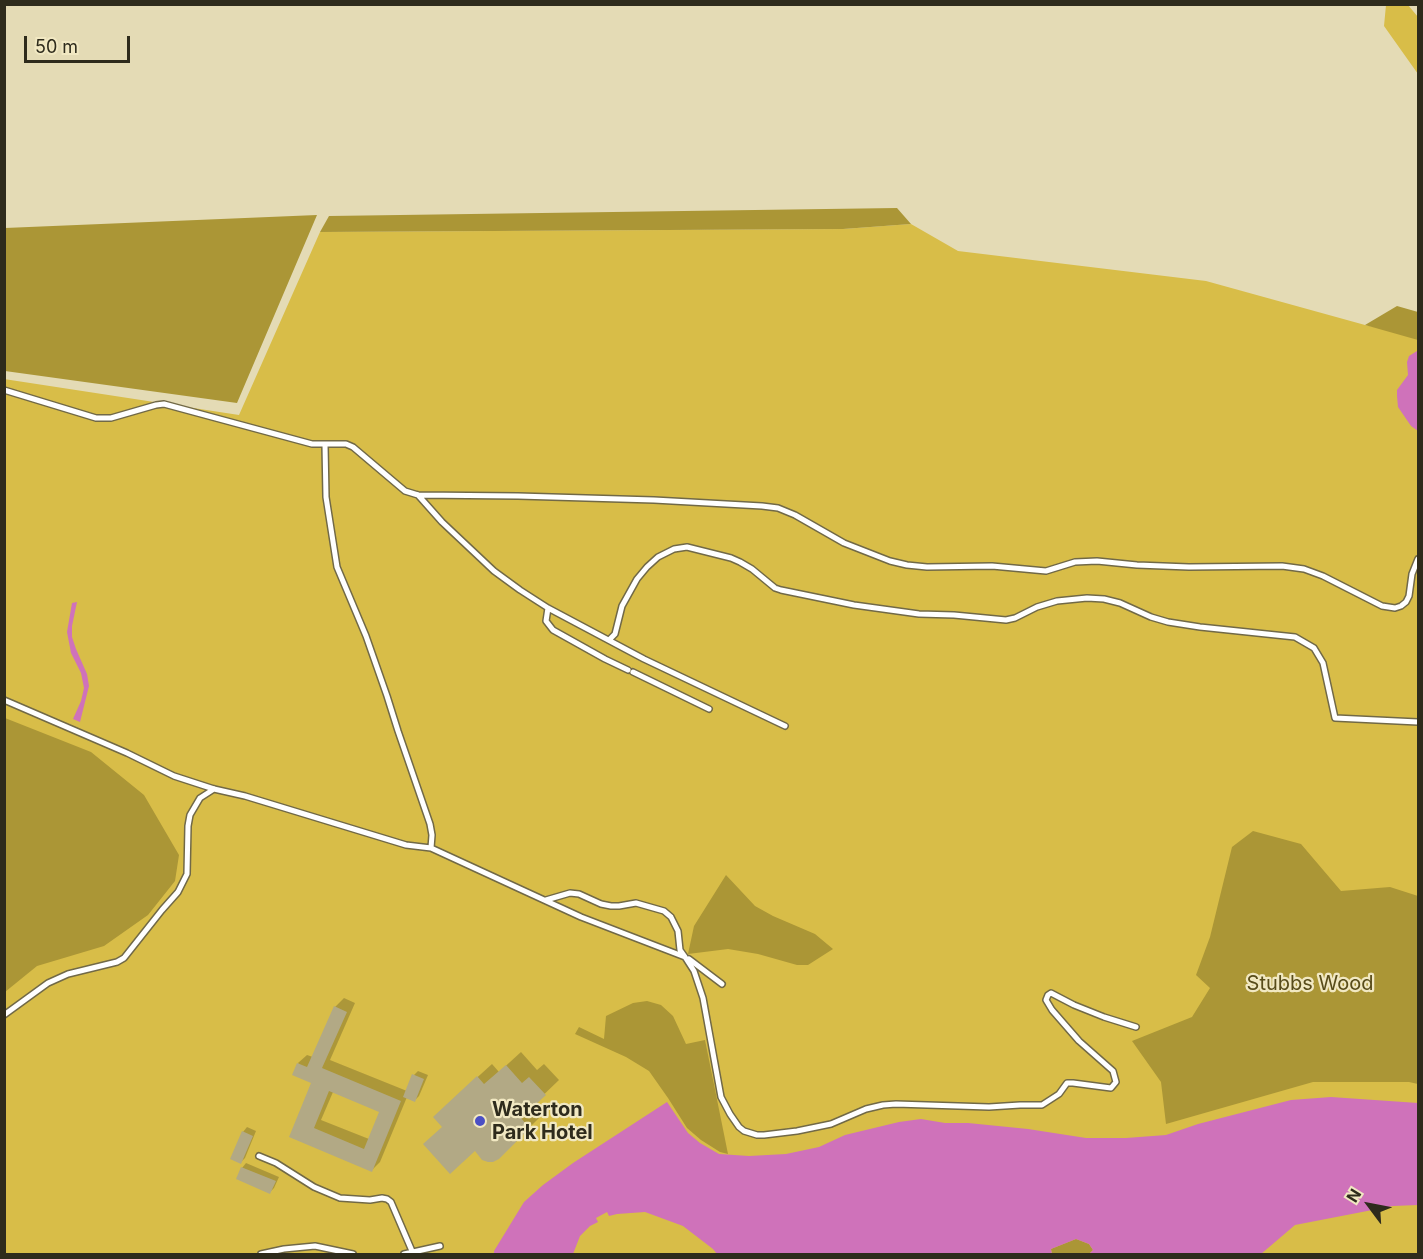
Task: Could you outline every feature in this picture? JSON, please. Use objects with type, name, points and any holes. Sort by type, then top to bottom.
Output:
[{"type":"lane","points":[[4,390],[96,418],[111,418],[164,404],[312,444],[346,444],[353,447],[405,491],[418,495],[609,499],[778,508],[844,543],[890,561],[907,565],[992,566],[1046,571],[1075,561],[1189,567],[1282,566],[1304,568],[1382,606],[1395,608],[1406,602],[1409,596],[1413,568],[1419,559]]},
{"type":"lane","points":[[325,445],[326,497],[337,567],[366,636],[430,824],[431,848]]},
{"type":"lane","points":[[418,495],[442,522],[494,571],[548,608],[644,659],[785,726]]},
{"type":"lane","points":[[609,640],[619,625],[622,606],[637,579],[647,567],[658,557],[674,549],[687,548],[740,562],[781,591],[854,605],[919,614],[1006,620],[1016,618],[1037,607],[1057,602],[1104,598],[1168,622],[1295,637],[1314,648],[1323,663],[1335,718],[1419,722]]},
{"type":"lane","points":[[548,608],[546,621],[553,630],[605,659],[709,709]]},
{"type":"lane","points":[[4,700],[127,753],[174,776],[406,845],[431,848],[581,917],[685,957],[722,984]]},
{"type":"lane","points":[[4,1015],[48,983],[68,974],[117,962],[124,958],[178,892],[187,874],[190,815],[200,798],[214,789]]},
{"type":"lane","points":[[546,900],[570,893],[579,894],[610,906],[636,903],[664,911],[671,917],[678,931],[681,950],[694,971],[703,998],[721,1097],[740,1127],[744,1131],[757,1135],[797,1131],[831,1124],[866,1109],[883,1105],[989,1107],[1042,1105],[1059,1094],[1067,1083],[1111,1088],[1116,1082],[1113,1071],[1079,1041],[1052,1010],[1046,1000],[1047,995],[1051,993],[1074,1005],[1136,1027]]},
{"type":"lane","points":[[259,1156],[276,1163],[333,1196],[350,1199],[387,1199],[391,1202],[412,1251]]},
{"type":"lane","points":[[261,1254],[315,1246],[353,1254]]},
{"type":"lane","points":[[404,1254],[440,1246]]},
{"type":"green space","points":[[1386,5],[1408,5],[1418,17],[1418,74],[1384,26]]},
{"type":"green space","points":[[897,208],[911,224],[843,229],[320,232],[329,216]]},
{"type":"green space","points":[[317,215],[237,403],[5,371],[5,228]]},
{"type":"green space","points":[[911,224],[958,251],[1206,281],[1365,325],[1418,336],[1418,1254],[5,1254],[4,379],[239,415],[320,232],[843,229]]},
{"type":"green space","points":[[1397,306],[1418,312],[1418,340],[1365,325]]},
{"type":"green space","points":[[5,718],[91,752],[144,795],[179,855],[175,881],[148,915],[104,946],[37,966],[5,992]]},
{"type":"green space","name":"Stubbs Wood","points":[[1253,831],[1301,844],[1341,891],[1390,887],[1418,896],[1418,1084],[1409,1082],[1313,1082],[1166,1124],[1161,1082],[1132,1041],[1192,1017],[1210,988],[1196,975],[1210,937],[1232,847]]},
{"type":"green space","points":[[726,875],[755,906],[815,934],[833,949],[808,965],[797,965],[758,954],[728,949],[688,954],[694,926]]},
{"type":"green space","points":[[647,1001],[661,1005],[673,1016],[686,1044],[705,1040],[728,1154],[720,1152],[701,1140],[687,1128],[649,1071],[626,1057],[575,1034],[579,1027],[604,1039],[606,1016],[633,1003]]},
{"type":"green space","points":[[1076,1239],[1089,1244],[1093,1250],[1089,1254],[1052,1254],[1051,1249]]},
{"type":"shaded area","points":[[1417,351],[1418,431],[1411,426],[1398,407],[1397,396],[1397,390],[1408,375],[1409,356]]},
{"type":"shaded area","points":[[77,602],[72,637],[87,674],[89,686],[80,722],[73,719],[84,688],[81,673],[71,653],[67,632],[72,603]]},
{"type":"shaded area","points":[[1331,1097],[1418,1103],[1418,1205],[1393,1206],[1295,1225],[1261,1254],[1089,1254],[1093,1250],[1089,1244],[1076,1239],[1051,1249],[1052,1254],[717,1254],[683,1226],[645,1212],[609,1216],[607,1212],[596,1218],[598,1222],[580,1236],[573,1254],[494,1254],[524,1202],[543,1185],[667,1102],[688,1133],[700,1143],[719,1154],[749,1156],[786,1154],[819,1147],[845,1135],[921,1119],[1028,1129],[1086,1138],[1166,1135],[1198,1124],[1291,1100]]},
{"type":"building","points":[[334,1006],[347,1012],[322,1068],[401,1101],[372,1172],[289,1137],[311,1083],[292,1075],[297,1063],[307,1067]],"holes":[[[329,1091],[379,1112],[364,1149],[314,1128]]]},
{"type":"building","name":"Waterton Park Hotel","points":[[506,1065],[522,1083],[529,1077],[546,1095],[521,1118],[526,1124],[525,1133],[499,1159],[493,1162],[482,1160],[475,1151],[450,1174],[423,1144],[442,1127],[433,1117],[477,1076],[484,1084]]},
{"type":"building","points":[[412,1074],[424,1079],[415,1102],[403,1097]]},
{"type":"building","points":[[242,1131],[253,1136],[241,1164],[230,1159]]},
{"type":"building","points":[[241,1167],[276,1181],[270,1194],[236,1179]]},
{"type":"place","name":"Waterton Park Hotel","points":[[480,1121]]}]
